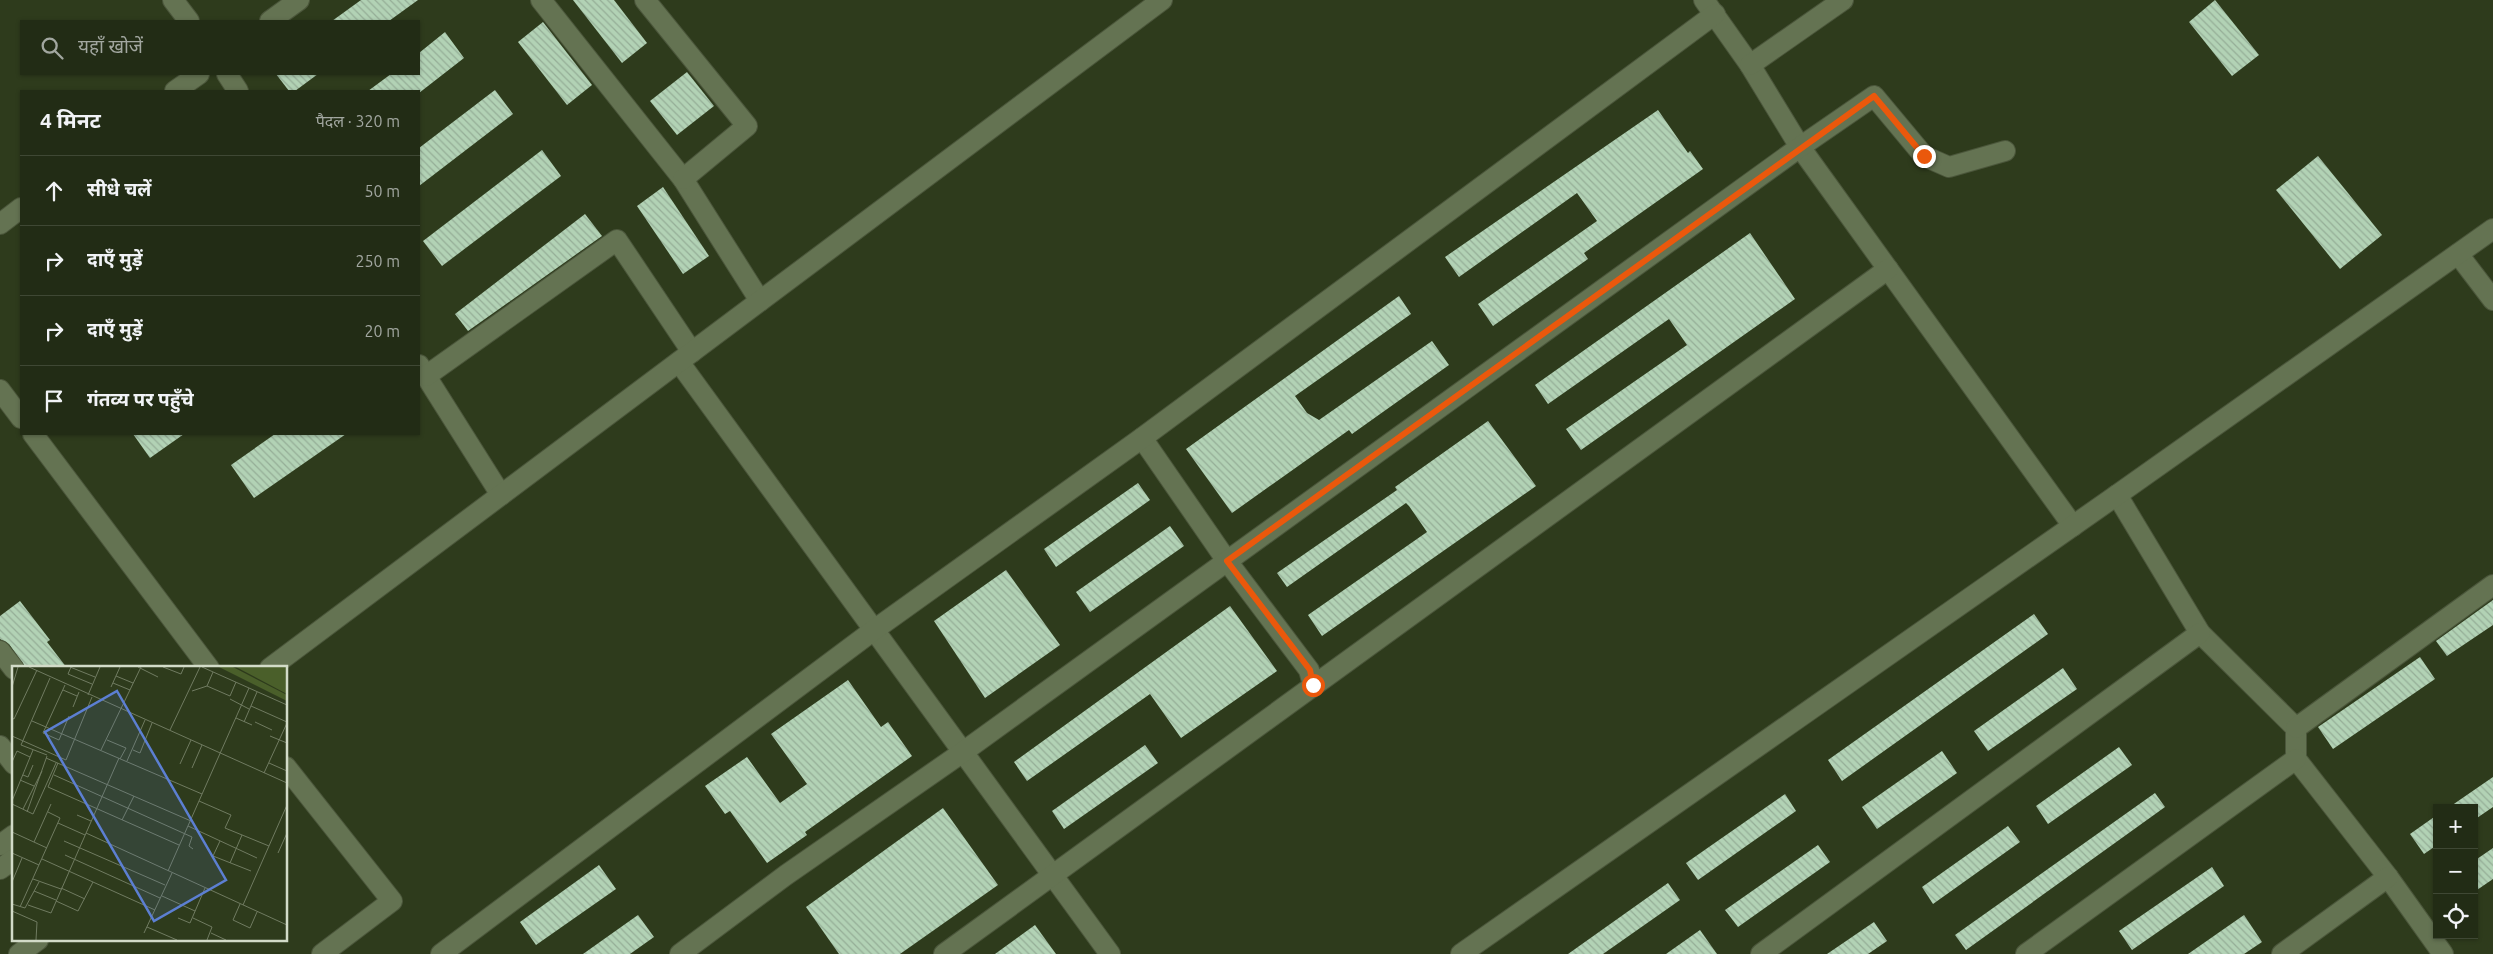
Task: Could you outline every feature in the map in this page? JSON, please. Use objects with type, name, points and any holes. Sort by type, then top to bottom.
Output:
[{"type":"street","points":[[172,0],[188,20]]},
{"type":"street","points":[[271,20],[299,0]]},
{"type":"street","points":[[645,0],[748,126],[683,179]]},
{"type":"street","points":[[273,666],[1162,0]]},
{"type":"street","points":[[1750,65],[1843,0]]},
{"type":"street","points":[[544,1],[683,179],[760,301]]},
{"type":"street","points":[[441,954],[874,630],[1142,438],[1709,7],[1750,65],[1800,147],[2073,526]]},
{"type":"street","points":[[176,90],[197,75]]},
{"type":"street","points":[[228,75],[237,90]]},
{"type":"street","points":[[680,954],[786,875],[964,752],[1800,147],[1874,96],[1924,156],[1949,167],[2005,151]]},
{"type":"street","points":[[0,224],[20,209]]},
{"type":"street","points":[[1461,954],[2117,496],[2493,229]]},
{"type":"street","points":[[501,495],[423,370],[617,240],[685,357],[874,630],[1110,954]]},
{"type":"street","points":[[2458,254],[2493,300]]},
{"type":"street","points":[[944,954],[1888,269]]},
{"type":"street","points":[[0,390],[20,417]]},
{"type":"street","points":[[34,435],[207,666]]},
{"type":"street","points":[[1142,438],[1227,561],[1310,670],[1313,685]]},
{"type":"street","points":[[2117,496],[2200,633],[2296,728],[2296,758],[2388,877],[2443,954]]},
{"type":"street","points":[[2296,728],[2493,586]]},
{"type":"street","points":[[1761,954],[2200,633]]},
{"type":"street","points":[[0,651],[12,666]]},
{"type":"street","points":[[0,746],[12,761]]},
{"type":"street","points":[[2026,954],[2296,758]]},
{"type":"street","points":[[288,770],[392,901],[322,954]]},
{"type":"street","points":[[0,845],[12,836]]},
{"type":"street","points":[[0,869],[12,860]]},
{"type":"street","points":[[2282,954],[2388,877]]},
{"type":"street","points":[[19,954],[35,942]]},
{"type":"building","points":[[361,0],[418,0],[390,20],[333,20]]},
{"type":"building","points":[[573,0],[614,0],[647,43],[622,63]]},
{"type":"building","points":[[2215,0],[2259,55],[2232,76],[2189,22]]},
{"type":"building","points":[[543,22],[592,85],[567,105],[518,42]]},
{"type":"building","points":[[445,32],[464,58],[420,92],[420,90],[369,90],[390,75],[420,75],[420,52]]},
{"type":"building","points":[[687,72],[714,106],[677,135],[650,101]]},
{"type":"building","points":[[277,75],[317,75],[296,90],[288,90]]},
{"type":"building","points":[[495,90],[513,114],[420,185],[420,147]]},
{"type":"building","points":[[1658,110],[1688,153],[1690,151],[1703,169],[1584,253],[1588,259],[1493,326],[1478,304],[1597,221],[1577,193],[1459,277],[1445,257]]},
{"type":"building","points":[[542,150],[561,176],[442,266],[423,241]]},
{"type":"building","points":[[2318,156],[2382,235],[2340,269],[2276,190]]},
{"type":"building","points":[[663,187],[709,256],[683,274],[637,206]]},
{"type":"building","points":[[585,214],[602,236],[468,331],[455,314]]},
{"type":"building","points":[[1750,233],[1795,299],[1581,450],[1566,429],[1687,345],[1669,319],[1548,404],[1535,385]]},
{"type":"building","points":[[1399,296],[1411,314],[1295,396],[1307,413],[1319,420],[1432,341],[1449,365],[1352,434],[1349,430],[1232,513],[1186,449]]},
{"type":"building","points":[[1488,421],[1536,486],[1322,636],[1308,615],[1427,532],[1409,506],[1406,503],[1287,587],[1277,573],[1397,490],[1395,487]]},
{"type":"building","points":[[134,435],[183,435],[150,458]]},
{"type":"building","points":[[274,435],[345,435],[254,498],[231,465]]},
{"type":"building","points":[[1138,483],[1150,500],[1056,567],[1044,549]]},
{"type":"building","points":[[1170,526],[1184,546],[1090,612],[1076,592]]},
{"type":"building","points":[[1006,570],[1060,645],[985,698],[934,621]]},
{"type":"building","points":[[2493,600],[2493,625],[2447,656],[2436,641]]},
{"type":"building","points":[[20,601],[50,640],[47,642],[65,666],[25,666],[9,644],[0,639],[0,616]]},
{"type":"building","points":[[1230,606],[1277,671],[1181,738],[1150,694],[1027,781],[1014,762]]},
{"type":"building","points":[[2034,614],[2048,634],[1842,781],[1828,760]]},
{"type":"building","points":[[2420,657],[2435,679],[2333,749],[2318,727]]},
{"type":"building","points":[[2063,668],[2077,689],[1988,751],[1974,731]]},
{"type":"building","points":[[848,680],[881,727],[888,722],[912,756],[805,832],[807,835],[767,863],[730,811],[725,814],[705,786],[747,757],[780,803],[807,784],[771,734]]},
{"type":"building","points":[[1145,745],[1158,763],[1064,829],[1052,811]]},
{"type":"building","points":[[2119,747],[2132,765],[2048,824],[2036,806]]},
{"type":"building","points":[[1942,751],[1957,773],[1877,829],[1862,807]]},
{"type":"building","points":[[2493,777],[2493,807],[2478,817],[2478,804],[2454,804]]},
{"type":"building","points":[[2155,793],[2165,807],[1966,950],[1955,935]]},
{"type":"building","points":[[1785,794],[1796,811],[1698,880],[1686,863]]},
{"type":"building","points":[[943,808],[998,885],[900,954],[839,954],[806,907]]},
{"type":"building","points":[[2433,818],[2433,848],[2424,854],[2410,834]]},
{"type":"building","points":[[2008,826],[2020,842],[1933,904],[1922,887]]},
{"type":"building","points":[[1818,845],[1830,862],[1738,927],[1725,910]]},
{"type":"building","points":[[2493,848],[2493,879],[2478,889],[2478,858]]},
{"type":"building","points":[[599,865],[616,889],[536,945],[520,922]]},
{"type":"building","points":[[2212,867],[2224,886],[2132,950],[2119,931]]},
{"type":"building","points":[[1668,883],[1680,900],[1603,954],[1568,954]]},
{"type":"building","points":[[638,915],[654,937],[630,954],[583,954]]},
{"type":"building","points":[[2244,915],[2262,942],[2244,954],[2188,954]]},
{"type":"building","points":[[1874,922],[1887,941],[1868,954],[1827,954]]},
{"type":"building","points":[[1035,925],[1056,954],[995,954]]},
{"type":"building","points":[[1700,930],[1717,954],[1666,954]]},
{"type":"route","points":[[1313,685],[1310,670],[1227,561],[1800,147],[1874,96],[1924,156]]}]
